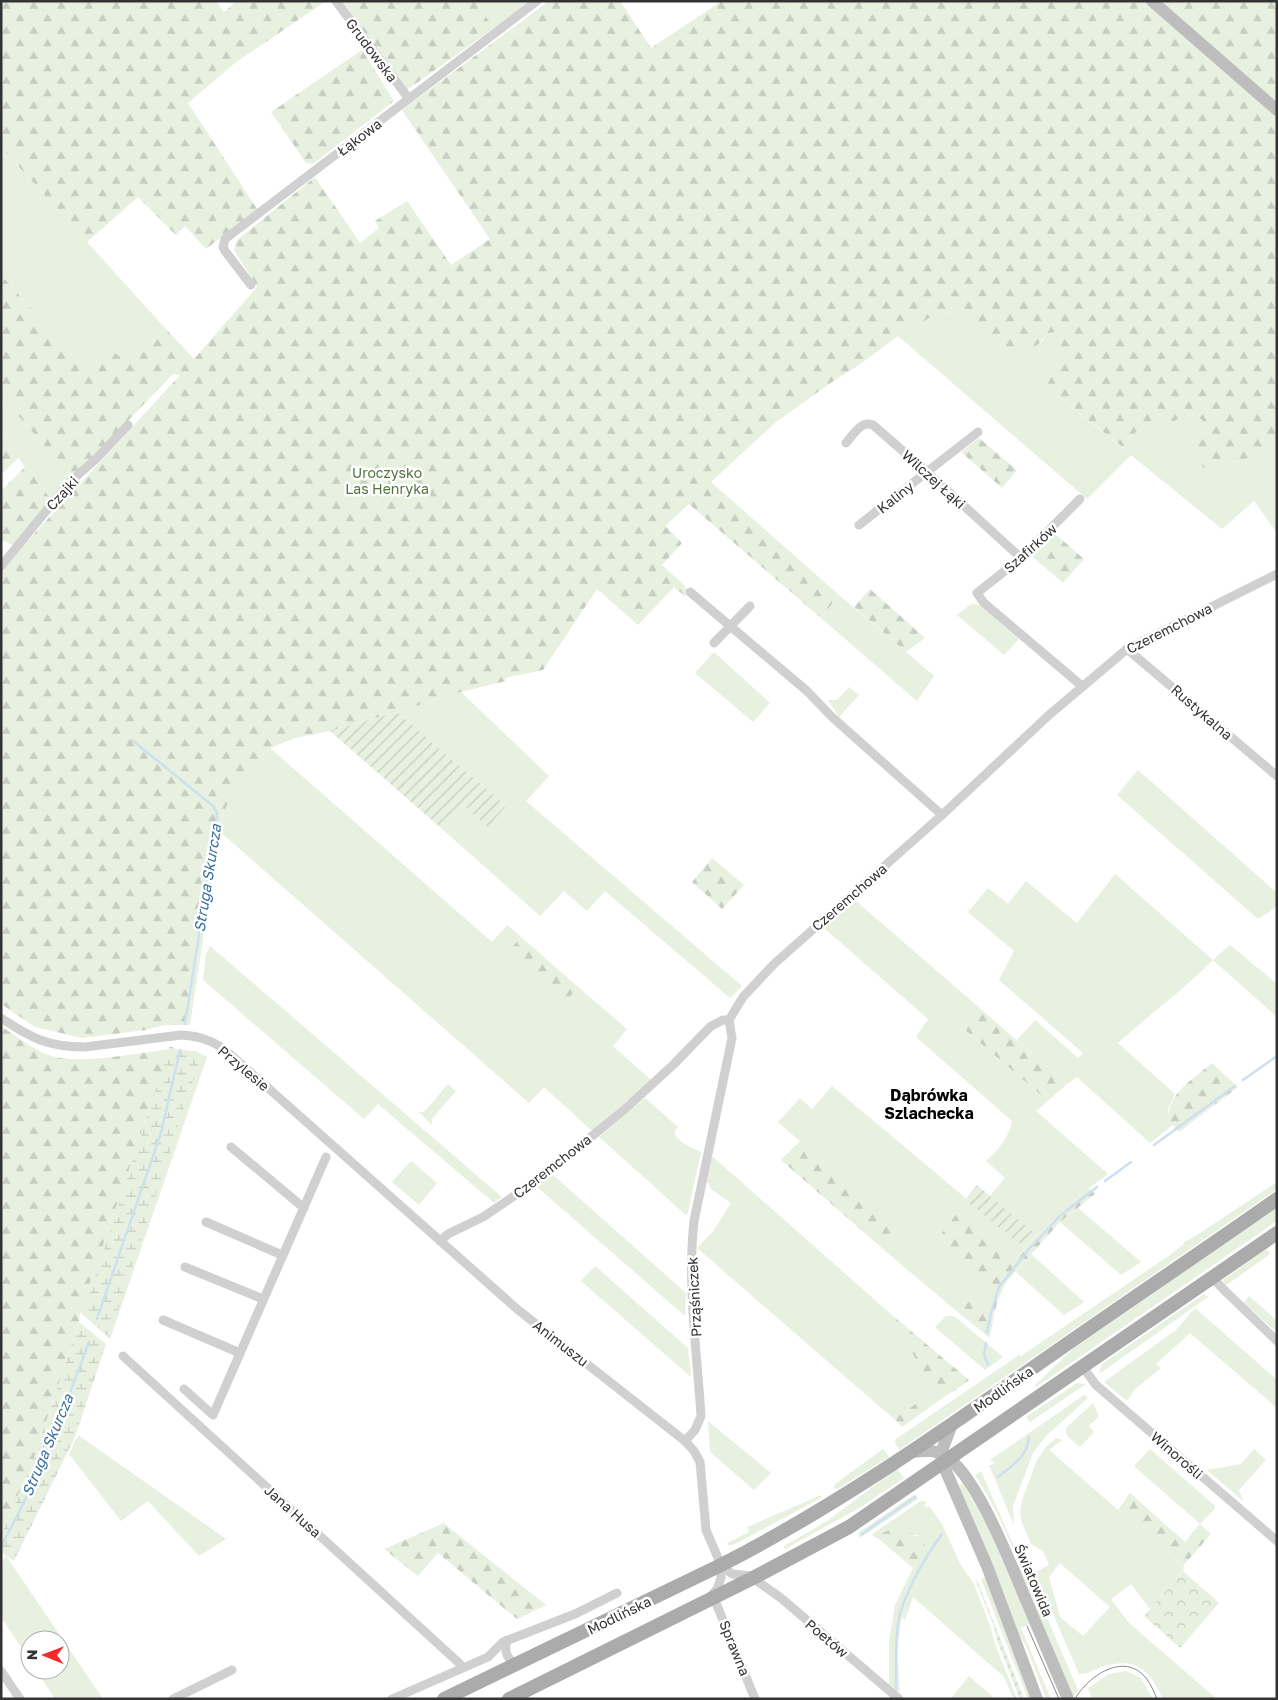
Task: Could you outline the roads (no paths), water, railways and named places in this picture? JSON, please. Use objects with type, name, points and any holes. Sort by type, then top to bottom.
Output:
[{"type":"main road","name":"Modlińska","points":[[444,1699],[514,1663],[721,1565],[827,1506],[952,1424],[1277,1199]]},
{"type":"main road","name":"Modlińska","points":[[509,1699],[756,1577],[849,1527],[921,1477],[944,1458],[969,1444],[1277,1233]]},
{"type":"street","name":"Grudowska","points":[[336,1],[409,99]]},
{"type":"street","name":"Łąkowa","points":[[251,285],[225,251],[223,247],[225,239],[537,1]]},
{"type":"street","points":[[1152,1],[1277,110]]},
{"type":"street","name":"Wilczej Łąki","points":[[846,443],[859,428],[868,423],[873,425],[1021,558]]},
{"type":"street","name":"Czajki","points":[[1,566],[70,482],[128,425]]},
{"type":"street","name":"Kaliny","points":[[859,524],[978,432]]},
{"type":"street","name":"Szafirków","points":[[1080,500],[1021,558],[977,593],[984,603],[1082,686]]},
{"type":"street","name":"Czeremchowa","points":[[440,1241],[448,1234],[484,1217],[542,1178],[625,1109],[673,1065],[711,1026],[724,1020],[729,1020],[743,997],[774,964],[942,815],[1082,686],[1127,649],[1277,574]]},
{"type":"street","points":[[690,592],[806,691],[832,717],[942,815]]},
{"type":"street","points":[[714,643],[750,606]]},
{"type":"street","name":"Rustykalna","points":[[1127,649],[1277,776]]},
{"type":"street","name":"Przylesie","points":[[1,1018],[33,1038],[49,1044],[69,1047],[85,1047],[181,1035],[210,1040],[222,1048],[312,1125],[440,1241]]},
{"type":"street","name":"Prząśniczek","points":[[685,1440],[695,1430],[701,1416],[692,1280],[694,1221],[732,1038],[729,1020]]},
{"type":"street","points":[[232,1147],[304,1208]]},
{"type":"street","points":[[184,1389],[213,1415],[326,1158]]},
{"type":"street","points":[[206,1222],[282,1255]]},
{"type":"street","name":"Animuszu","points":[[440,1241],[517,1309],[685,1440]]},
{"type":"street","points":[[185,1267],[263,1299]]},
{"type":"street","points":[[1212,1277],[1273,1334],[1277,1341]]},
{"type":"street","points":[[163,1320],[240,1353]]},
{"type":"street","name":"Jana Husa","points":[[123,1356],[462,1667]]},
{"type":"street","name":"Winorośli","points":[[1082,1366],[1096,1385],[1277,1541]]},
{"type":"street","points":[[952,1424],[944,1458],[952,1486],[987,1566],[1037,1699]]},
{"type":"street","points":[[685,1440],[700,1462],[706,1530],[721,1565],[721,1578],[711,1599]]},
{"type":"street","name":"Światowida","points":[[969,1444],[962,1457],[965,1477],[991,1521],[1068,1699]]},
{"type":"street","points":[[910,1452],[929,1451],[944,1458]]},
{"type":"street","name":"Światowida","points":[[944,1458],[965,1477]]},
{"type":"street","points":[[921,1477],[928,1475],[939,1476],[946,1479],[952,1486]]},
{"type":"street","name":"Modlińska","points":[[721,1565],[732,1574],[756,1577]]},
{"type":"street","name":"Poetów","points":[[756,1577],[899,1699]]},
{"type":"street","name":"Modlińska","points":[[392,1699],[488,1657],[507,1640],[575,1614],[617,1593]]},
{"type":"street","name":"Sprawna","points":[[711,1599],[755,1699]]},
{"type":"street","points":[[507,1640],[506,1655],[514,1663]]},
{"type":"street","points":[[488,1657],[514,1663]]},
{"type":"street","points":[[173,1699],[232,1670]]},
{"type":"street","points":[[1,1671],[20,1699]]},
{"type":"waterway","name":"Struga Skurcza","points":[[132,740],[213,806],[217,813],[185,1024]]},
{"type":"waterway","name":"Struga Skurcza","points":[[97,1319],[161,1133],[180,1050]]},
{"type":"waterway","points":[[1243,1080],[1277,1056]]},
{"type":"waterway","points":[[1154,1145],[1235,1086]]},
{"type":"waterway","points":[[1105,1181],[1131,1162]]},
{"type":"waterway","points":[[987,1332],[999,1287],[1029,1249],[1061,1215],[1097,1187]]},
{"type":"waterway","name":"Struga Skurcza","points":[[1,1546],[27,1497],[89,1342]]},
{"type":"waterway","points":[[986,1343],[984,1355],[988,1365]]},
{"type":"waterway","points":[[998,1477],[1014,1465],[1026,1450],[1029,1437]]},
{"type":"waterway","points":[[862,1534],[915,1497]]},
{"type":"waterway","points":[[896,1690],[896,1640],[900,1614],[915,1578],[942,1534]]},
{"type":"tram line","points":[[1027,1626],[1059,1699]]},
{"type":"tram line","points":[[1075,1699],[1088,1682],[1097,1675],[1117,1667],[1137,1670],[1151,1685],[1157,1699]]},
{"type":"district","name":"Dąbrówka Szlachecka","points":[[929,1104]]},
{"type":"park label","name":"Uroczysko Las Henryka","points":[[387,480]]}]
